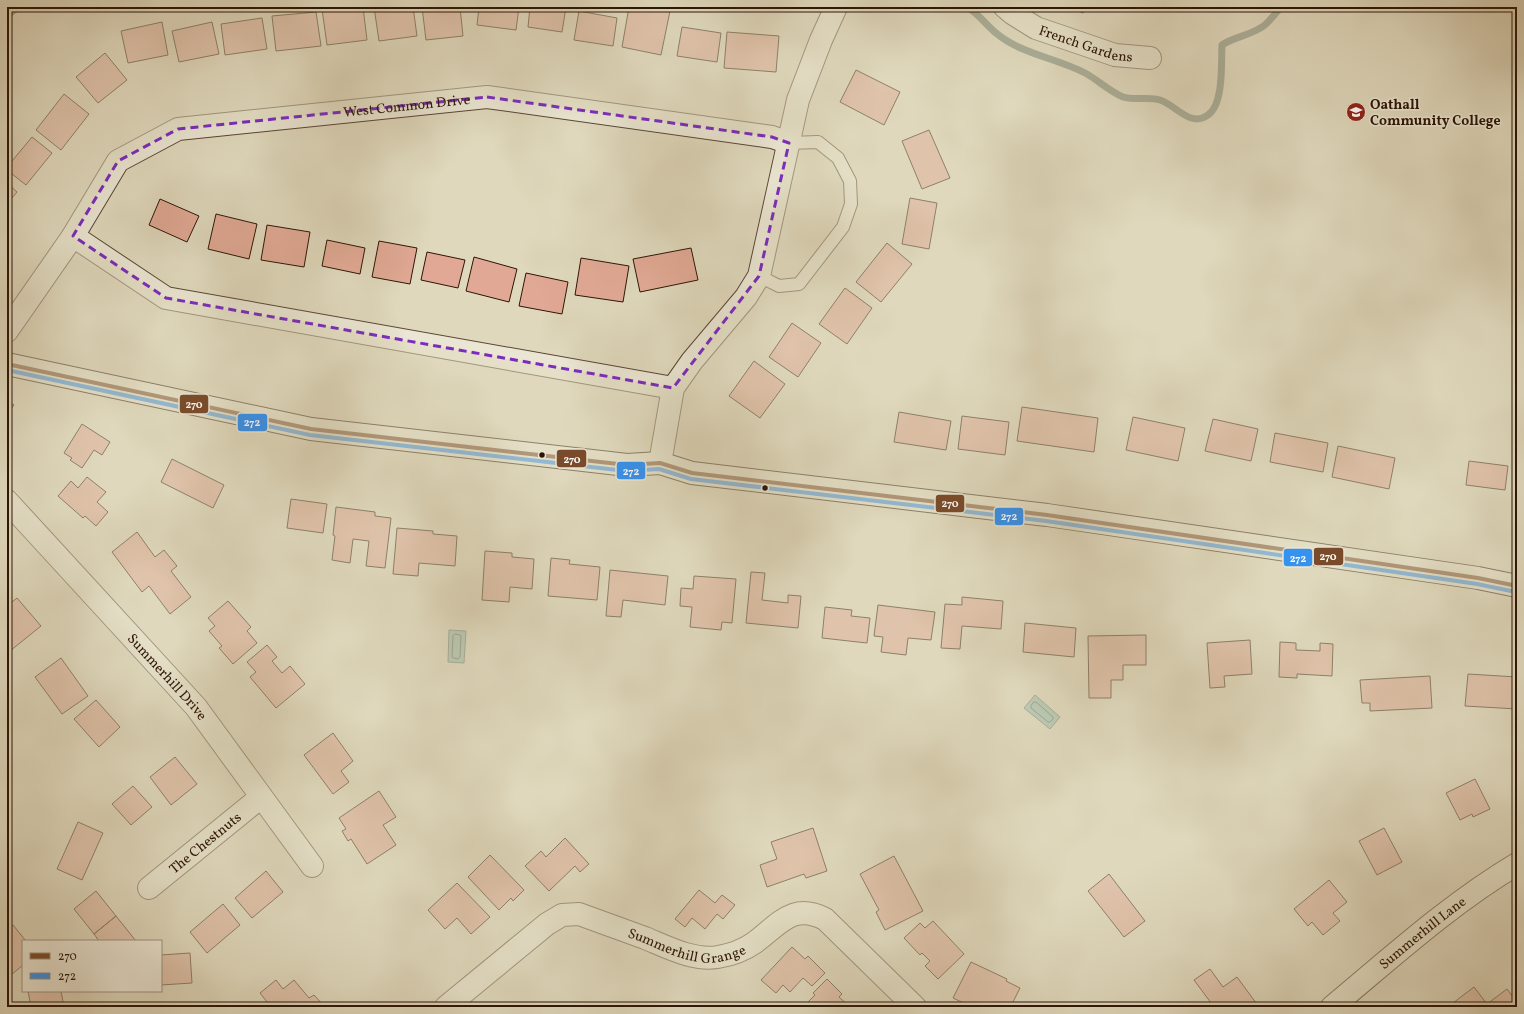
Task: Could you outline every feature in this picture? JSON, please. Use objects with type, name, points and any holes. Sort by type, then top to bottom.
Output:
[{"type":"street","points":[[660,463],[673,388],[692,361],[746,297],[759,276],[798,100],[821,40],[836,7]]},
{"type":"street","name":"French Gardens","points":[[1005,7],[1036,28],[1115,55],[1150,58]]},
{"type":"street","name":"West Common Drive","points":[[7,331],[73,236],[118,161],[178,129],[487,97],[772,137],[788,143]]},
{"type":"street","points":[[73,236],[166,298],[673,388]]},
{"type":"street","points":[[7,364],[311,429],[627,465],[660,463],[692,473],[1047,515],[1470,577],[1517,586]]},
{"type":"street","name":"Summerhill Drive","points":[[7,501],[196,707],[312,866]]},
{"type":"street","name":"The Chestnuts","points":[[149,888],[261,797]]},
{"type":"street","name":"Summerhill Lane","points":[[1332,1007],[1448,911],[1491,880],[1517,864]]},
{"type":"street","name":"Summerhill Grange","points":[[446,1007],[548,924],[562,915],[580,914],[689,955],[716,957],[737,952],[753,943],[780,921],[790,915],[815,913],[825,919],[915,1007]]},
{"type":"lane","name":"West Common Drive","points":[[759,276],[779,286],[799,284],[843,227],[851,204],[850,181],[838,158],[818,142],[788,143]]},
{"type":"highlighted area","points":[[487,97],[772,137],[789,143],[759,276],[673,388],[166,298],[73,236],[118,161],[178,129]]},
{"type":"water","points":[[449,630],[466,631],[464,663],[448,662]]},
{"type":"water","points":[[1035,695],[1060,717],[1050,729],[1024,708]]},
{"type":"building","points":[[335,7],[363,7],[367,40],[327,45],[322,9]]},
{"type":"building","points":[[374,7],[413,7],[417,36],[379,41]]},
{"type":"building","points":[[422,7],[460,7],[463,36],[426,40]]},
{"type":"building","points":[[479,7],[519,7],[516,30],[477,25]]},
{"type":"building","points":[[530,7],[566,7],[562,32],[528,27]]},
{"type":"building","points":[[629,7],[651,7],[670,11],[661,55],[622,47]]},
{"type":"building","points":[[1070,7],[1086,7],[1083,13]]},
{"type":"building","points":[[579,11],[617,18],[613,46],[574,40]]},
{"type":"building","points":[[316,12],[321,46],[276,51],[272,16]]},
{"type":"building","points":[[262,18],[267,49],[225,55],[221,24]]},
{"type":"building","points":[[162,22],[168,55],[128,63],[121,31]]},
{"type":"building","points":[[212,22],[219,54],[179,62],[172,31]]},
{"type":"building","points":[[682,27],[721,33],[717,62],[677,56]]},
{"type":"building","points":[[727,32],[779,36],[776,72],[724,68]]},
{"type":"building","points":[[105,53],[127,80],[98,103],[76,77]]},
{"type":"building","points":[[856,70],[900,92],[884,125],[840,102]]},
{"type":"building","points":[[64,94],[89,114],[61,150],[36,130]]},
{"type":"building","points":[[929,130],[950,178],[922,189],[902,141]]},
{"type":"building","points":[[32,137],[52,153],[26,185],[7,170],[7,167]]},
{"type":"building","points":[[7,183],[17,192],[7,204]]},
{"type":"building","points":[[910,198],[937,203],[929,249],[902,244]]},
{"type":"building","points":[[160,199],[199,216],[187,242],[149,225]]},
{"type":"building","points":[[216,214],[257,224],[249,259],[208,249]]},
{"type":"building","points":[[267,225],[310,232],[304,267],[261,260]]},
{"type":"building","points":[[327,240],[365,248],[360,274],[322,266]]},
{"type":"building","points":[[379,241],[417,248],[410,284],[372,277]]},
{"type":"building","points":[[887,243],[912,264],[881,302],[856,282]]},
{"type":"building","points":[[691,248],[698,280],[640,292],[633,259]]},
{"type":"building","points":[[427,252],[465,260],[458,288],[421,280]]},
{"type":"building","points":[[474,257],[517,269],[509,302],[466,291]]},
{"type":"building","points":[[581,258],[629,266],[623,302],[575,295]]},
{"type":"building","points":[[526,273],[568,282],[562,314],[519,306]]},
{"type":"building","points":[[845,288],[872,308],[847,344],[819,324]]},
{"type":"building","points":[[792,323],[821,343],[798,377],[769,357]]},
{"type":"building","points":[[754,361],[785,384],[760,418],[729,396]]},
{"type":"building","points":[[7,400],[14,405],[7,414]]},
{"type":"building","points":[[1022,407],[1098,418],[1094,452],[1017,441]]},
{"type":"building","points":[[899,412],[951,421],[946,450],[894,442]]},
{"type":"building","points":[[962,416],[1009,422],[1005,455],[958,449]]},
{"type":"building","points":[[1133,417],[1185,428],[1178,461],[1126,450]]},
{"type":"building","points":[[1213,419],[1258,429],[1251,461],[1205,451]]},
{"type":"building","points":[[82,424],[110,442],[102,455],[94,450],[82,468],[70,460],[72,458],[64,453]]},
{"type":"building","points":[[1275,433],[1328,443],[1323,472],[1270,462]]},
{"type":"building","points":[[1338,446],[1395,458],[1389,489],[1332,477]]},
{"type":"building","points":[[172,459],[224,485],[213,508],[161,482]]},
{"type":"building","points":[[1469,461],[1508,466],[1505,490],[1466,485]]},
{"type":"building","points":[[87,477],[106,492],[97,502],[108,512],[96,526],[85,516],[83,518],[58,496],[71,481],[78,488]]},
{"type":"building","points":[[291,499],[327,504],[323,533],[287,528]]},
{"type":"building","points":[[336,507],[375,512],[375,516],[391,518],[385,568],[366,566],[369,541],[353,539],[350,563],[332,560]]},
{"type":"building","points":[[397,528],[433,531],[433,534],[457,536],[455,566],[419,563],[418,576],[393,574]]},
{"type":"building","points":[[137,532],[155,557],[164,550],[177,566],[171,571],[191,597],[170,614],[149,586],[142,592],[112,552]]},
{"type":"building","points":[[485,551],[512,553],[512,557],[534,559],[532,589],[510,587],[509,602],[482,600]]},
{"type":"building","points":[[551,558],[570,560],[569,564],[600,567],[597,600],[548,596]]},
{"type":"building","points":[[610,570],[668,576],[665,605],[623,600],[621,617],[606,616]]},
{"type":"building","points":[[751,572],[765,573],[762,600],[788,603],[788,595],[801,596],[798,628],[746,623]]},
{"type":"building","points":[[694,576],[736,579],[732,623],[722,622],[721,630],[690,627],[692,607],[680,606],[681,588],[693,589]]},
{"type":"building","points":[[962,597],[1003,601],[1001,629],[962,626],[960,649],[941,648],[945,604],[962,605]]},
{"type":"building","points":[[17,598],[41,626],[10,651],[7,647],[7,606]]},
{"type":"building","points":[[228,601],[251,627],[247,631],[257,643],[233,664],[219,648],[222,646],[209,631],[215,626],[208,618]]},
{"type":"building","points":[[878,605],[935,612],[931,640],[908,638],[906,655],[881,652],[883,637],[874,636]]},
{"type":"building","points":[[825,607],[852,610],[851,616],[870,618],[867,643],[822,638]]},
{"type":"building","points":[[1025,623],[1076,628],[1074,657],[1023,652]]},
{"type":"building","points":[[1146,635],[1146,665],[1123,665],[1123,680],[1111,680],[1111,698],[1089,698],[1088,636]]},
{"type":"building","points":[[1250,640],[1252,674],[1224,676],[1225,687],[1210,688],[1207,643]]},
{"type":"building","points":[[1280,642],[1296,643],[1296,650],[1320,651],[1320,643],[1333,644],[1332,676],[1297,674],[1297,678],[1279,677]]},
{"type":"building","points":[[267,645],[277,657],[272,661],[282,673],[290,666],[305,684],[276,708],[250,677],[256,672],[247,662]]},
{"type":"building","points":[[61,658],[88,696],[62,714],[35,677]]},
{"type":"building","points":[[1468,674],[1517,677],[1517,709],[1465,706]]},
{"type":"building","points":[[1430,676],[1432,708],[1370,711],[1370,703],[1362,703],[1360,680]]},
{"type":"building","points":[[96,700],[120,727],[99,747],[74,719]]},
{"type":"building","points":[[333,733],[353,761],[341,771],[349,782],[333,794],[304,755]]},
{"type":"building","points":[[175,757],[197,784],[171,805],[150,777]]},
{"type":"building","points":[[1475,779],[1490,809],[1473,817],[1472,814],[1460,820],[1446,793]]},
{"type":"building","points":[[133,786],[152,807],[131,825],[112,804]]},
{"type":"building","points":[[379,791],[396,817],[383,825],[396,845],[367,864],[351,839],[348,841],[342,831],[346,829],[339,818]]},
{"type":"building","points":[[78,822],[103,833],[82,880],[57,869]]},
{"type":"building","points":[[813,828],[827,871],[806,878],[804,874],[767,887],[760,865],[777,859],[771,842]]},
{"type":"building","points":[[1384,828],[1402,862],[1377,875],[1359,841]]},
{"type":"building","points":[[565,838],[589,864],[580,872],[575,866],[549,891],[525,866],[541,851],[546,857]]},
{"type":"building","points":[[490,855],[524,890],[513,901],[511,898],[499,910],[468,877]]},
{"type":"building","points":[[894,856],[923,911],[885,930],[876,912],[879,910],[860,874]]},
{"type":"building","points":[[266,871],[283,892],[252,918],[235,898]]},
{"type":"building","points":[[1109,874],[1145,921],[1124,937],[1088,891]]},
{"type":"building","points":[[1329,880],[1347,902],[1333,913],[1340,921],[1323,935],[1312,922],[1308,926],[1294,909]]},
{"type":"building","points":[[457,883],[490,917],[471,934],[457,918],[445,929],[428,910]]},
{"type":"building","points":[[699,890],[715,903],[722,895],[735,905],[723,919],[717,914],[705,929],[692,918],[685,927],[675,919]]},
{"type":"building","points":[[96,891],[116,916],[94,934],[74,909]]},
{"type":"building","points":[[223,904],[240,925],[207,953],[190,932]]},
{"type":"building","points":[[116,916],[135,940],[98,940],[94,934]]},
{"type":"building","points":[[933,921],[964,954],[938,979],[925,966],[930,961],[922,953],[920,955],[904,938],[920,923],[925,928]]},
{"type":"building","points":[[13,925],[25,940],[22,940],[22,966],[11,975],[7,970],[7,930]]},
{"type":"building","points":[[792,947],[805,959],[808,956],[825,973],[812,986],[803,978],[790,992],[783,985],[776,993],[761,980]]},
{"type":"building","points":[[190,953],[192,983],[162,985],[162,955]]},
{"type":"building","points":[[971,962],[1007,979],[1006,981],[1020,988],[1013,1002],[1015,1004],[1014,1007],[982,1007],[972,1002],[970,1006],[953,998]]},
{"type":"building","points":[[1210,969],[1223,987],[1237,977],[1259,1007],[1214,1007],[1194,980]]},
{"type":"building","points":[[827,979],[842,994],[839,997],[850,1007],[804,1006],[815,995],[813,993]]},
{"type":"building","points":[[276,980],[283,989],[294,980],[309,998],[314,995],[325,1007],[271,1007],[260,993]]},
{"type":"building","points":[[1474,987],[1487,1004],[1507,989],[1517,1002],[1517,1007],[1456,1007],[1453,1003]]},
{"type":"building","points":[[28,992],[61,992],[64,1007],[31,1007]]},
{"type":"waterway","points":[[7,16],[18,7]]},
{"type":"waterway","points":[[967,7],[996,33],[1016,46],[1085,73],[1123,97],[1132,99],[1151,98],[1160,100],[1183,114],[1195,119],[1208,115],[1213,110],[1217,102],[1221,83],[1222,45],[1261,28],[1281,7]]},
{"type":"transit line","name":"270","points":[[7,364],[311,429],[627,465],[660,463],[692,473],[1047,515],[1478,578],[1517,586]]},
{"type":"transit line","name":"272","points":[[7,370],[310,435],[626,471],[659,469],[691,479],[1046,521],[1477,584],[1516,592]]},
{"type":"place","name":"Oathall Community College","points":[[1356,112]]}]
